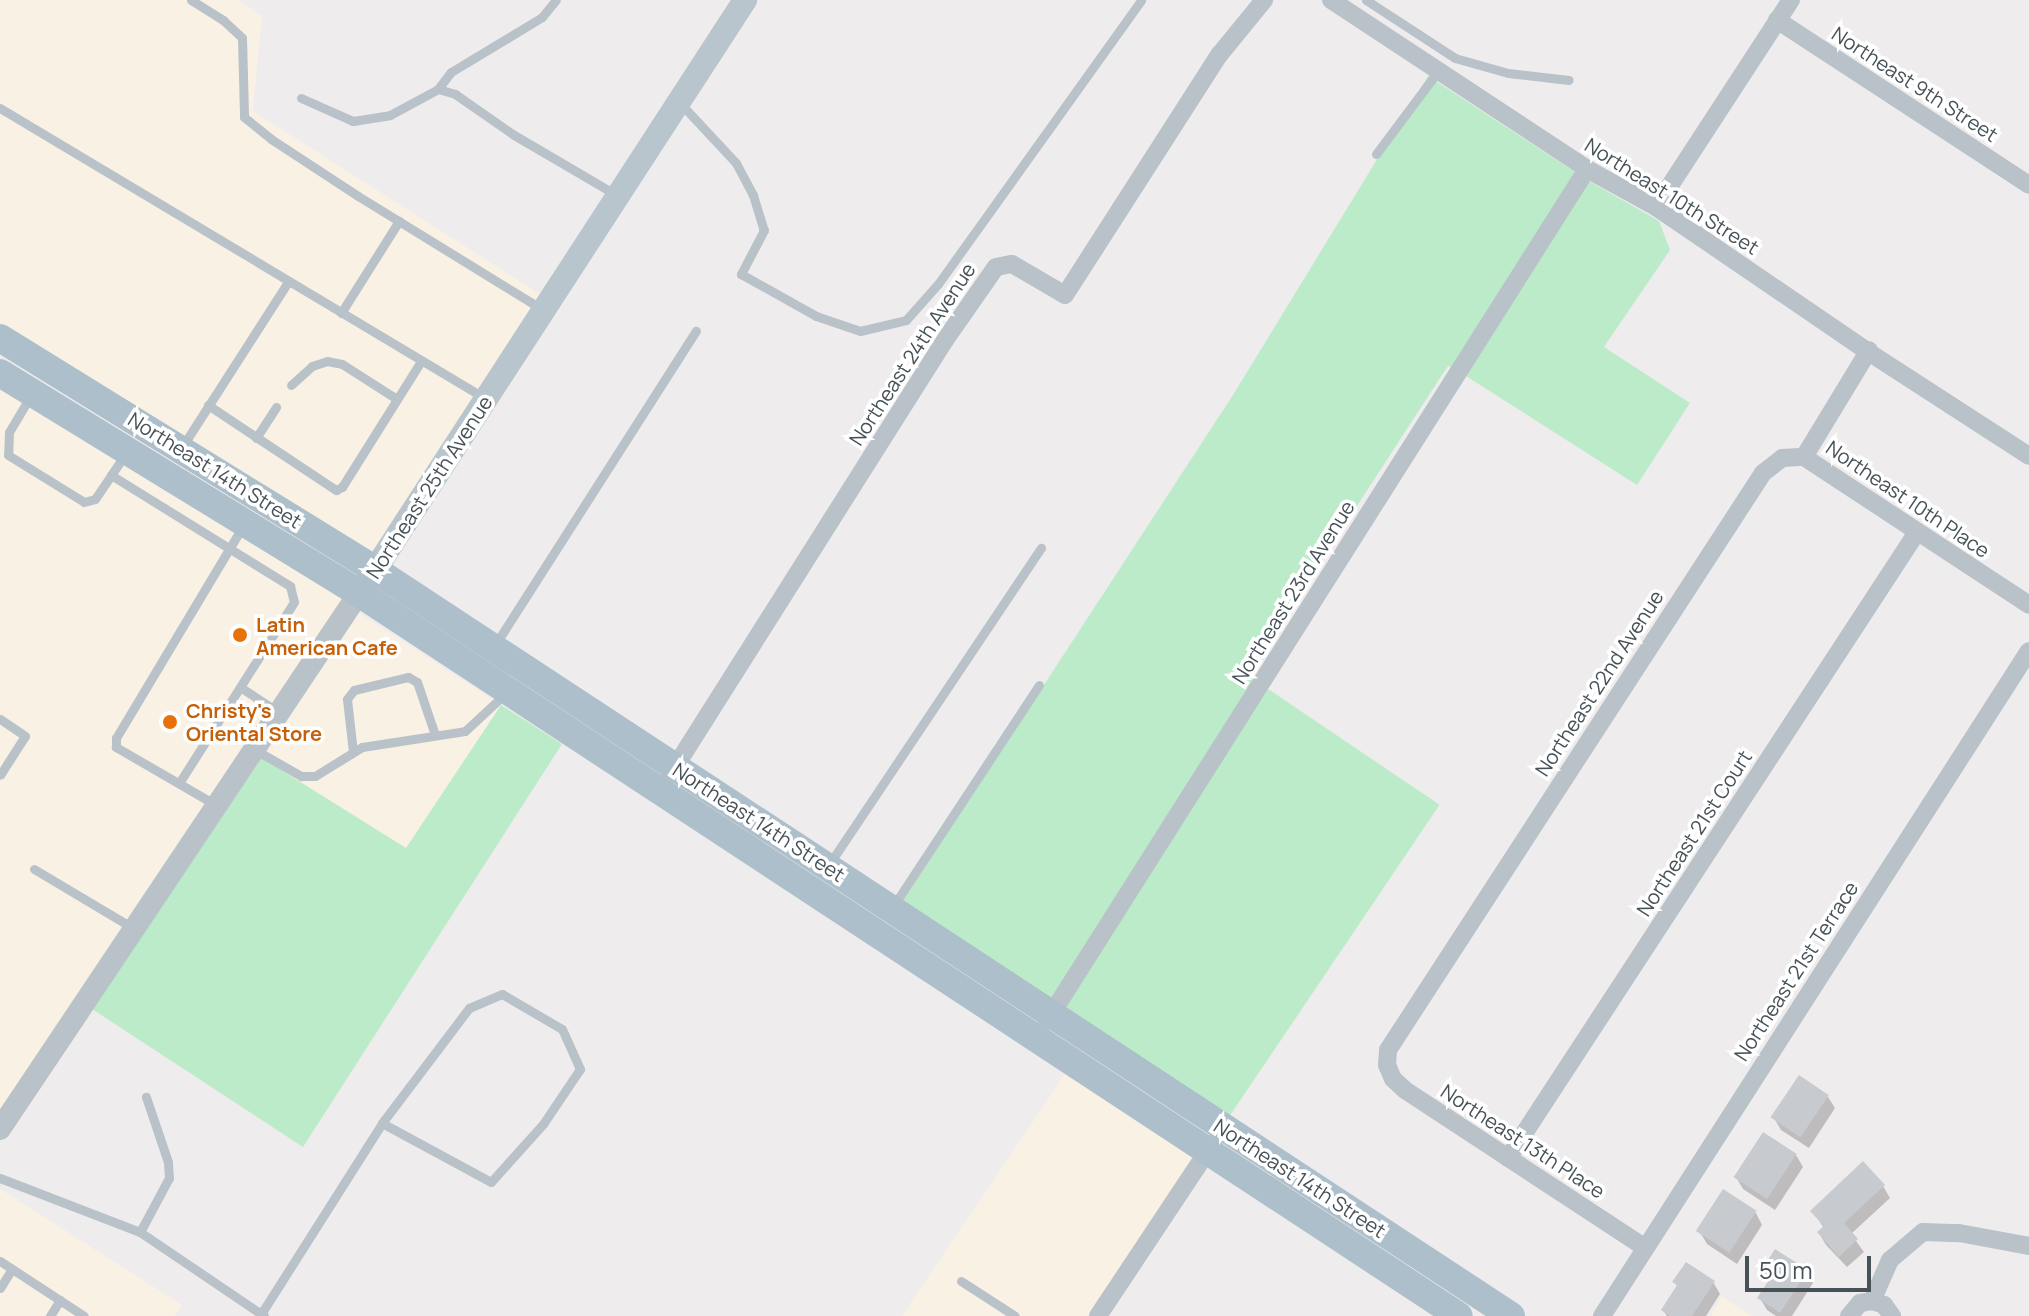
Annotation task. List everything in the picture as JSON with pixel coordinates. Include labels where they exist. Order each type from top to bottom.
[{"type":"main road","name":"Northeast 25th Avenue","points":[[367,582],[745,0]]},
{"type":"main road","name":"Northeast 14th Street","points":[[3,348],[181,449],[367,582],[485,660],[675,767],[1511,1316]]},
{"type":"main road","name":"Northeast 14th Street","points":[[0,373],[195,492],[237,535],[367,582]]},
{"type":"main road","name":"Northeast 14th Street","points":[[485,660],[508,692],[1459,1316]]},
{"type":"street","name":"Northeast 24th Avenue","points":[[660,792],[945,340],[996,267],[1012,264],[1065,295],[1220,54],[1264,0]]},
{"type":"street","name":"Northeast 10th Street","points":[[1331,0],[1587,169],[1656,207],[2029,456]]},
{"type":"street","points":[[1656,207],[1791,0]]},
{"type":"street","name":"Northeast 9th Street","points":[[1777,20],[2029,185]]},
{"type":"street","name":"Northeast 23rd Avenue","points":[[1036,1039],[1587,169]]},
{"type":"street","points":[[1804,457],[1869,350]]},
{"type":"street","name":"Northeast 10th Place","points":[[1804,457],[2029,605]]},
{"type":"street","name":"Northeast 22nd Avenue","points":[[1387,1065],[1394,1037],[1763,473],[1782,458],[1804,457]]},
{"type":"street","name":"Northeast 21st Court","points":[[1508,1158],[1917,532]]},
{"type":"street","name":"Northeast 25th Avenue","points":[[0,1129],[257,751],[367,582]]},
{"type":"street","name":"Northeast 21st Terrace","points":[[1602,1316],[2029,651]]},
{"type":"street","name":"Northeast 13th Place","points":[[1387,1065],[1393,1079],[1405,1090],[1644,1247]]},
{"type":"street","points":[[1098,1316],[1224,1128]]},
{"type":"street","points":[[1872,1301],[1890,1260],[1923,1232],[1959,1233],[2029,1246]]},
{"type":"street","points":[[1849,1316],[1860,1303],[1872,1301],[1884,1305],[1892,1316]]},
{"type":"lane","points":[[191,0],[223,20],[242,38],[244,117],[271,139],[544,310]]},
{"type":"lane","points":[[301,98],[353,121],[390,115],[438,89],[451,72],[542,17],[556,0]]},
{"type":"lane","points":[[679,102],[736,163],[753,195],[764,230],[741,274],[816,316],[860,331],[906,320],[938,284],[1141,0]]},
{"type":"lane","points":[[1366,0],[1455,58],[1508,73],[1569,80]]},
{"type":"lane","points":[[1376,154],[1438,71]]},
{"type":"lane","points":[[438,89],[455,94],[514,135],[618,196]]},
{"type":"lane","points":[[0,108],[486,399]]},
{"type":"lane","points":[[341,313],[399,221]]},
{"type":"lane","points":[[181,449],[288,282]]},
{"type":"lane","points":[[485,660],[696,331]]},
{"type":"lane","points":[[291,385],[312,366],[327,361],[342,364],[397,399]]},
{"type":"lane","points":[[208,405],[336,490],[421,361]]},
{"type":"lane","points":[[32,393],[9,432],[8,455],[84,502],[95,499],[127,451]]},
{"type":"lane","points":[[256,438],[276,407]]},
{"type":"lane","points":[[111,475],[181,517],[237,535],[290,586],[294,602],[179,783]]},
{"type":"lane","points":[[181,517],[195,492]]},
{"type":"lane","points":[[219,807],[116,747],[116,738],[237,535]]},
{"type":"lane","points":[[811,892],[1041,548]]},
{"type":"lane","points":[[353,752],[347,699],[354,690],[408,677],[417,682],[435,735]]},
{"type":"lane","points":[[875,934],[1039,685]]},
{"type":"lane","points":[[240,687],[281,714]]},
{"type":"lane","points":[[257,751],[301,776],[315,776],[362,747],[465,731],[508,692]]},
{"type":"lane","points":[[0,719],[25,736],[0,775]]},
{"type":"lane","points":[[34,869],[136,929]]},
{"type":"lane","points":[[0,1178],[140,1232],[262,1315],[382,1123],[469,1008],[502,994],[562,1029],[580,1069],[543,1124],[491,1182],[382,1123]]},
{"type":"lane","points":[[140,1232],[169,1178],[168,1162],[146,1097]]},
{"type":"lane","points":[[0,1261],[84,1316]]},
{"type":"lane","points":[[0,1288],[12,1269]]},
{"type":"lane","points":[[961,1281],[1015,1316]]},
{"type":"lane","points":[[50,1316],[60,1300]]},
{"type":"shaded area","points":[[0,0],[239,0],[262,16],[253,111],[543,296],[373,557],[0,327]]},
{"type":"shaded area","points":[[0,388],[347,597],[0,1117]]},
{"type":"shaded area","points":[[358,612],[501,705],[406,852],[263,759]]},
{"type":"shaded area","points":[[1067,1071],[1195,1155],[1088,1316],[902,1316]]},
{"type":"shaded area","points":[[0,1189],[182,1305],[175,1316],[0,1316]]},
{"type":"shaded area","points":[[1722,1296],[1727,1300],[1751,1316],[1711,1316]]},
{"type":"green space","points":[[1428,76],[1575,172],[1452,367],[1448,366],[1438,381],[1248,674],[1254,679],[1050,1002],[901,904],[1233,395]]},
{"type":"green space","points":[[1589,181],[1659,221],[1670,250],[1604,347],[1690,403],[1637,485],[1466,376]]},
{"type":"green space","points":[[1268,689],[1440,805],[1227,1121],[1055,1005]]},
{"type":"green space","points":[[501,705],[562,744],[303,1147],[92,1009],[262,758],[406,848]]},
{"type":"building","points":[[1799,1075],[1829,1095],[1800,1137],[1770,1117]]},
{"type":"building","points":[[1763,1132],[1797,1154],[1767,1199],[1734,1177]]},
{"type":"building","points":[[1863,1161],[1885,1185],[1844,1223],[1858,1239],[1839,1257],[1817,1232],[1824,1226],[1810,1211]]},
{"type":"building","points":[[1723,1189],[1757,1211],[1729,1253],[1696,1231]]},
{"type":"building","points":[[1775,1249],[1808,1270],[1780,1313],[1757,1298],[1771,1277],[1761,1271]]},
{"type":"building","points":[[1686,1262],[1715,1281],[1692,1316],[1670,1316],[1661,1310],[1677,1285],[1672,1282]]},
{"type":"place","name":"Latin American Cafe","points":[[240,635]]},
{"type":"place","name":"Christy's Oriental Store","points":[[170,722]]}]
